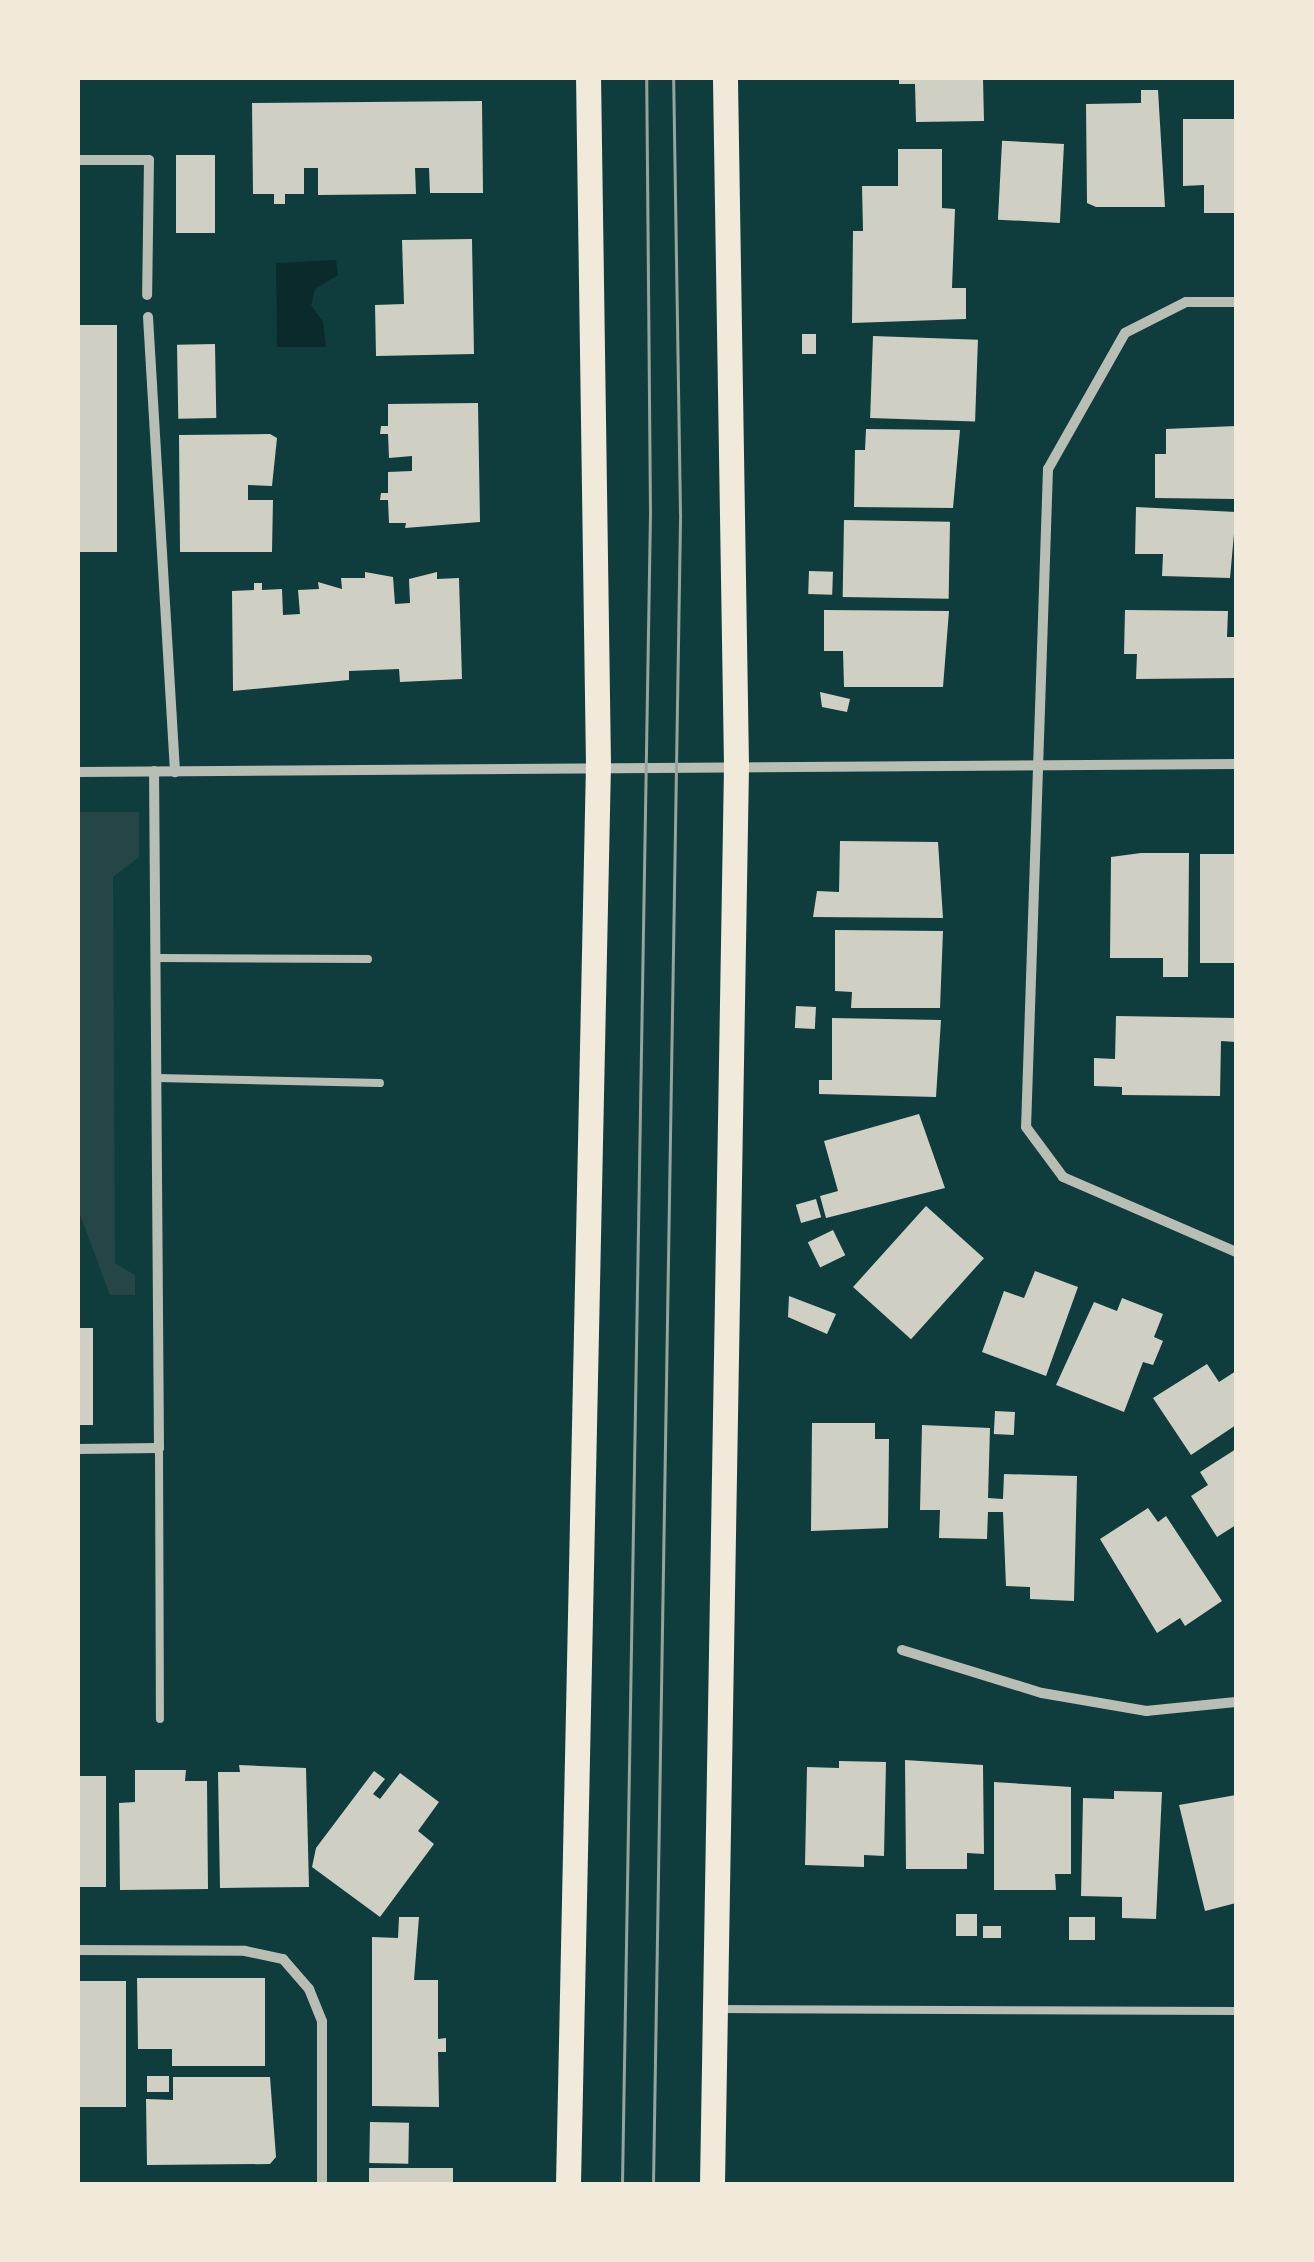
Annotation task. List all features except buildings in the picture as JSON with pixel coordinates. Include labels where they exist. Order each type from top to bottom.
[{"type":"main road","points":[[568,2184],[598,765],[588,78]]},
{"type":"main road","points":[[712,2184],[736,764],[726,78]]},
{"type":"street","points":[[78,160],[149,160],[147,295]]},
{"type":"street","points":[[1236,302],[1186,302],[1125,333],[1048,468],[1034,767],[1026,1127],[1063,1177],[1236,1252]]},
{"type":"street","points":[[148,317],[175,772]]},
{"type":"street","points":[[78,772],[736,764],[1236,764]]},
{"type":"street","points":[[78,1449],[160,1448],[154,771]]},
{"type":"street","points":[[902,1650],[1042,1693],[1146,1710],[1236,1702]]},
{"type":"street","points":[[78,1950],[245,1951],[284,1959],[310,1990],[322,2022],[322,2184]]},
{"type":"lane","points":[[157,958],[368,959]]},
{"type":"lane","points":[[158,1078],[380,1082]]},
{"type":"lane","points":[[160,1448],[160,1719]]},
{"type":"lane","points":[[714,2009],[1236,2011]]},
{"type":"shaded area","points":[[336,260],[338,275],[315,289],[311,305],[323,322],[326,347],[277,347],[276,263]]},
{"type":"shaded area","points":[[78,812],[139,812],[139,857],[113,877],[115,1263],[135,1275],[135,1295],[110,1295],[78,1209]]},
{"type":"tram line","points":[[622,2184],[650,513],[646,78]]},
{"type":"tram line","points":[[653,2184],[680,514],[673,78]]}]
